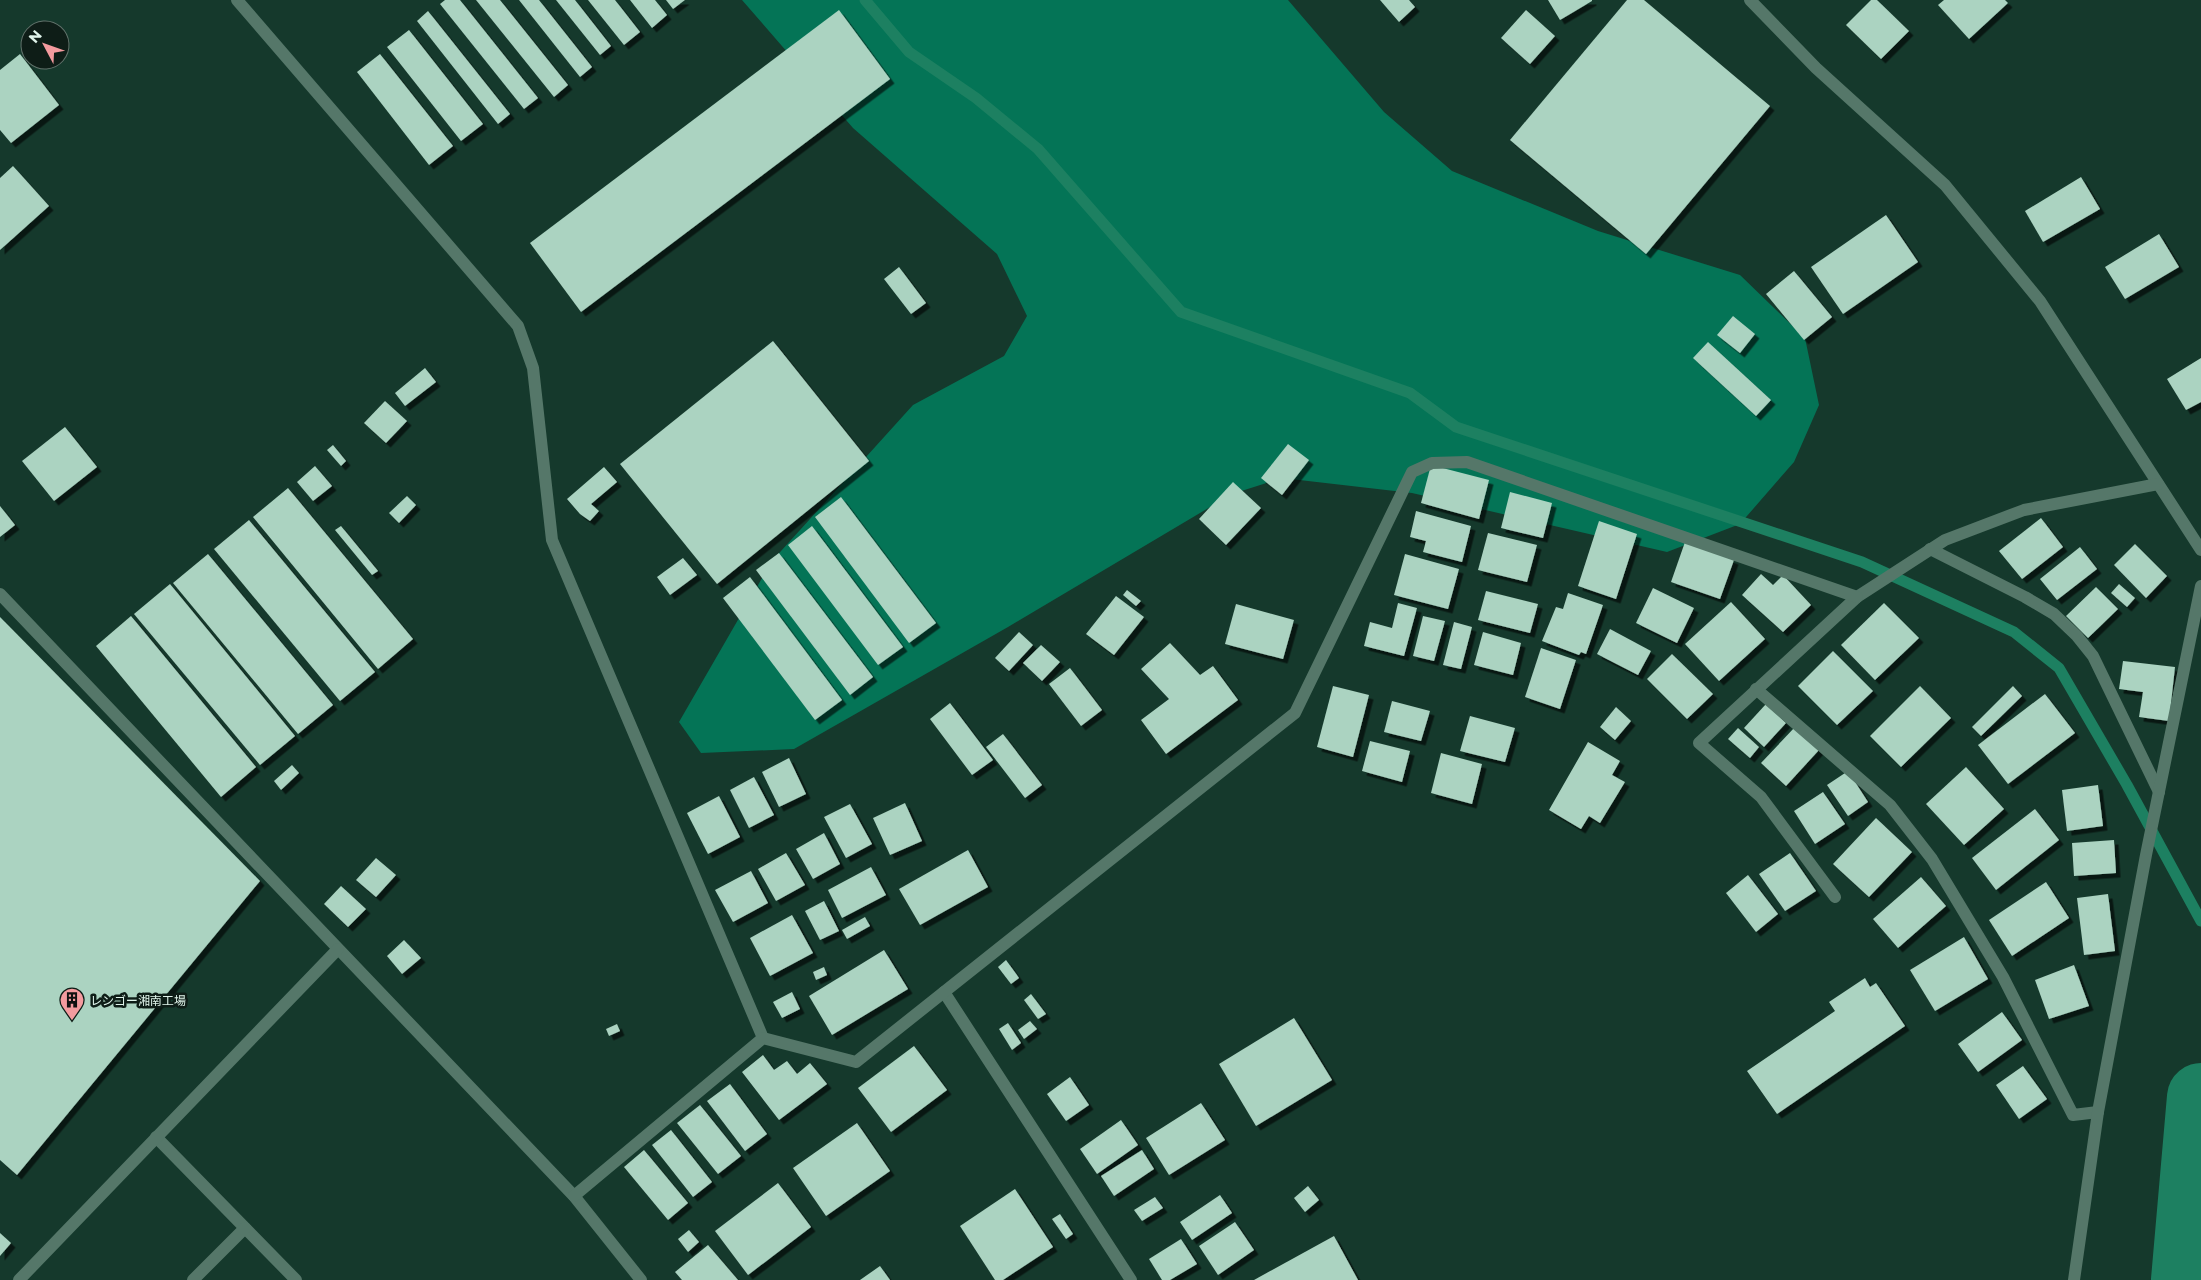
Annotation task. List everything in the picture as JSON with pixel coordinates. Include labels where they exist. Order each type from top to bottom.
[{"type":"street","points":[[237,0],[518,326],[533,368],[552,540],[763,1038]]},
{"type":"street","points":[[1750,0],[1816,68],[1945,185],[2040,301],[2201,550]]},
{"type":"street","points":[[763,1038],[856,1062],[1295,713],[1412,472],[1432,463],[1467,462],[1857,596]]},
{"type":"street","points":[[1835,897],[1761,797],[1699,742],[1857,596],[1945,540],[2024,510],[2158,484]]},
{"type":"street","points":[[1930,549],[2025,597],[2054,614],[2077,636],[2093,656],[2159,792]]},
{"type":"street","points":[[2074,1280],[2098,1112],[2159,792],[2201,586]]},
{"type":"street","points":[[0,594],[574,1196],[641,1280]]},
{"type":"street","points":[[1756,689],[1890,805],[1932,859],[2003,977],[2073,1115],[2098,1112]]},
{"type":"street","points":[[19,1280],[338,948]]},
{"type":"street","points":[[944,992],[1131,1280]]},
{"type":"street","points":[[574,1196],[763,1038]]},
{"type":"street","points":[[156,1137],[296,1280]]},
{"type":"street","points":[[193,1280],[245,1228]]},
{"type":"green space","points":[[742,0],[1288,0],[1384,112],[1452,171],[1598,231],[1740,275],[1805,338],[1819,405],[1794,462],[1740,524],[1667,552],[1412,493],[1282,478],[1232,494],[1008,627],[794,749],[701,753],[679,722],[772,561],[913,405],[1004,356],[1027,316],[997,254],[853,128]]},
{"type":"building","points":[[445,0],[460,0],[538,98],[524,109],[440,4]]},
{"type":"building","points":[[476,0],[500,0],[568,85],[554,97]]},
{"type":"building","points":[[519,0],[539,0],[592,67],[580,77]]},
{"type":"building","points":[[556,0],[575,0],[611,46],[600,55]]},
{"type":"building","points":[[588,0],[615,0],[640,32],[624,45]]},
{"type":"building","points":[[630,0],[655,0],[667,15],[652,28]]},
{"type":"building","points":[[666,0],[685,0],[673,9]]},
{"type":"building","points":[[1380,0],[1409,0],[1415,7],[1399,22]]},
{"type":"building","points":[[1548,0],[1592,0],[1592,1],[1560,20]]},
{"type":"building","points":[[1627,0],[1644,0],[1770,106],[1646,254],[1510,140]]},
{"type":"building","points":[[1871,0],[1877,0],[1909,31],[1881,59],[1846,25]]},
{"type":"building","points":[[1944,0],[2005,0],[2008,3],[1969,39],[1938,5]]},
{"type":"building","points":[[839,10],[890,79],[581,312],[530,243]]},
{"type":"building","points":[[1526,10],[1555,36],[1530,64],[1501,38]]},
{"type":"building","points":[[428,11],[510,114],[498,124],[417,21]]},
{"type":"building","points":[[409,30],[483,124],[461,141],[387,47]]},
{"type":"building","points":[[20,54],[20,70],[32,70],[59,105],[11,143],[0,130],[0,70]]},
{"type":"building","points":[[380,54],[453,146],[429,165],[357,72]]},
{"type":"building","points":[[13,166],[49,206],[0,250],[0,178]]},
{"type":"building","points":[[2081,177],[2100,209],[2043,242],[2025,211]]},
{"type":"building","points":[[1886,215],[1918,262],[1843,314],[1811,267]]},
{"type":"building","points":[[2159,234],[2179,267],[2125,299],[2105,267]]},
{"type":"building","points":[[899,267],[926,303],[911,314],[884,279]]},
{"type":"building","points":[[1794,271],[1832,317],[1804,340],[1766,294]]},
{"type":"building","points":[[1733,316],[1755,334],[1740,353],[1717,335]]},
{"type":"building","points":[[773,341],[869,461],[717,584],[620,464]]},
{"type":"building","points":[[1708,342],[1771,400],[1756,416],[1693,358]]},
{"type":"building","points":[[2201,358],[2201,402],[2186,410],[2167,379]]},
{"type":"building","points":[[425,368],[436,382],[405,406],[395,393]]},
{"type":"building","points":[[385,401],[407,421],[386,443],[364,423]]},
{"type":"building","points":[[65,427],[97,467],[54,501],[22,461]]},
{"type":"building","points":[[1288,444],[1309,460],[1282,495],[1261,478]]},
{"type":"building","points":[[333,445],[346,461],[341,466],[327,450]]},
{"type":"building","points":[[1431,465],[1489,480],[1479,519],[1421,503]]},
{"type":"building","points":[[315,466],[332,486],[313,501],[297,482]]},
{"type":"building","points":[[604,467],[617,482],[591,504],[599,511],[590,521],[580,514],[567,499]]},
{"type":"building","points":[[1233,482],[1261,508],[1226,545],[1199,519]]},
{"type":"building","points":[[288,488],[413,639],[378,669],[253,517]]},
{"type":"building","points":[[1510,492],[1552,503],[1543,538],[1501,528]]},
{"type":"building","points":[[407,496],[416,505],[399,523],[389,513]]},
{"type":"building","points":[[841,497],[936,623],[909,643],[815,517]]},
{"type":"building","points":[[0,506],[15,525],[0,537]]},
{"type":"building","points":[[1416,511],[1471,526],[1462,562],[1423,552],[1426,541],[1410,537]]},
{"type":"building","points":[[2041,518],[2063,547],[2022,579],[1999,551]]},
{"type":"building","points":[[249,520],[375,672],[340,701],[214,549]]},
{"type":"building","points":[[1599,521],[1637,534],[1616,599],[1578,586]]},
{"type":"building","points":[[341,526],[378,571],[372,575],[335,530]]},
{"type":"building","points":[[812,526],[903,647],[878,665],[788,545]]},
{"type":"building","points":[[1488,533],[1537,545],[1527,582],[1478,570]]},
{"type":"building","points":[[1685,542],[1734,560],[1720,599],[1671,582]]},
{"type":"building","points":[[2135,544],[2167,576],[2146,598],[2114,565]]},
{"type":"building","points":[[2080,547],[2097,569],[2057,600],[2040,579]]},
{"type":"building","points":[[779,553],[873,677],[850,695],[756,570]]},
{"type":"building","points":[[208,554],[333,705],[298,734],[173,583]]},
{"type":"building","points":[[1405,554],[1459,569],[1448,609],[1394,595]]},
{"type":"building","points":[[683,558],[697,575],[670,595],[657,577]]},
{"type":"building","points":[[1761,574],[1773,585],[1783,575],[1811,605],[1783,632],[1742,595]]},
{"type":"building","points":[[750,577],[842,700],[815,720],[723,598]]},
{"type":"building","points":[[170,584],[295,736],[260,765],[134,614]]},
{"type":"building","points":[[2119,584],[2135,598],[2127,607],[2111,593]]},
{"type":"building","points":[[2096,587],[2118,609],[2088,638],[2066,616]]},
{"type":"building","points":[[1653,588],[1694,608],[1677,643],[1636,623]]},
{"type":"building","points":[[1127,590],[1141,601],[1136,606],[1123,595]]},
{"type":"building","points":[[1486,591],[1538,604],[1530,633],[1478,620]]},
{"type":"building","points":[[1568,593],[1603,605],[1586,654],[1581,652],[1579,655],[1542,641],[1556,607],[1563,609]]},
{"type":"building","points":[[1116,596],[1144,617],[1114,655],[1086,634]]},
{"type":"building","points":[[1731,602],[1765,639],[1719,681],[1685,644]]},
{"type":"building","points":[[1398,603],[1417,608],[1404,656],[1364,646],[1370,622],[1392,628]]},
{"type":"building","points":[[1884,603],[1919,638],[1875,680],[1841,645]]},
{"type":"building","points":[[1236,604],[1294,620],[1283,659],[1225,644]]},
{"type":"building","points":[[131,616],[256,767],[221,797],[96,646]]},
{"type":"building","points":[[1423,616],[1445,621],[1434,661],[1413,656]]},
{"type":"building","name":"レンゴー湘南工場","points":[[0,617],[260,881],[17,1175],[0,1160]]},
{"type":"building","points":[[1454,622],[1472,627],[1461,669],[1443,665]]},
{"type":"building","points":[[1610,629],[1651,651],[1638,675],[1597,654]]},
{"type":"building","points":[[1019,632],[1033,645],[1009,671],[995,658]]},
{"type":"building","points":[[1483,632],[1521,643],[1513,675],[1474,665]]},
{"type":"building","points":[[1170,643],[1200,675],[1213,666],[1238,700],[1166,754],[1141,720],[1169,699],[1141,669]]},
{"type":"building","points":[[1041,645],[1060,662],[1042,681],[1023,663]]},
{"type":"building","points":[[1541,648],[1576,660],[1560,709],[1525,697]]},
{"type":"building","points":[[1833,651],[1873,691],[1837,725],[1798,686]]},
{"type":"building","points":[[1672,654],[1713,694],[1687,719],[1647,679]]},
{"type":"building","points":[[2123,661],[2175,667],[2169,721],[2139,717],[2143,692],[2119,689]]},
{"type":"building","points":[[1070,668],[1102,710],[1081,726],[1049,684]]},
{"type":"building","points":[[1333,686],[1369,695],[1353,757],[1317,747]]},
{"type":"building","points":[[1920,686],[1951,718],[1901,767],[1870,736]]},
{"type":"building","points":[[2013,686],[2022,696],[1981,736],[1972,727]]},
{"type":"building","points":[[2045,694],[2075,733],[2008,784],[1978,745]]},
{"type":"building","points":[[1392,701],[1430,711],[1421,741],[1384,732]]},
{"type":"building","points":[[950,703],[993,760],[972,775],[930,719]]},
{"type":"building","points":[[1766,704],[1786,723],[1764,747],[1744,728]]},
{"type":"building","points":[[1616,707],[1631,721],[1615,740],[1600,727]]},
{"type":"building","points":[[1470,716],[1515,728],[1505,762],[1460,751]]},
{"type":"building","points":[[1795,727],[1819,750],[1786,786],[1761,763]]},
{"type":"building","points":[[1738,728],[1759,747],[1750,758],[1728,739]]},
{"type":"building","points":[[1003,734],[1042,785],[1025,798],[986,747]]},
{"type":"building","points":[[1370,741],[1410,751],[1402,782],[1362,771]]},
{"type":"building","points":[[1588,742],[1620,761],[1612,775],[1625,782],[1600,823],[1589,816],[1581,829],[1549,810]]},
{"type":"building","points":[[1441,753],[1482,764],[1472,804],[1431,793]]},
{"type":"building","points":[[789,758],[806,794],[779,807],[762,772]]},
{"type":"building","points":[[292,765],[299,773],[281,790],[274,781]]},
{"type":"building","points":[[1966,767],[2004,809],[1964,845],[1926,804]]},
{"type":"building","points":[[1848,771],[1868,802],[1848,816],[1827,785]]},
{"type":"building","points":[[754,777],[774,815],[749,828],[730,790]]},
{"type":"building","points":[[2098,785],[2103,826],[2067,831],[2062,790]]},
{"type":"building","points":[[1823,792],[1845,824],[1815,844],[1794,811]]},
{"type":"building","points":[[719,796],[740,837],[708,854],[687,813]]},
{"type":"building","points":[[905,803],[922,841],[890,855],[873,818]]},
{"type":"building","points":[[850,804],[872,844],[846,858],[824,817]]},
{"type":"building","points":[[2035,809],[2059,840],[1996,890],[1972,858]]},
{"type":"building","points":[[1876,818],[1912,852],[1869,897],[1833,864]]},
{"type":"building","points":[[824,833],[840,864],[813,879],[796,849]]},
{"type":"building","points":[[2114,840],[2116,873],[2074,876],[2072,843]]},
{"type":"building","points":[[968,850],[988,887],[920,925],[899,889]]},
{"type":"building","points":[[786,853],[805,885],[776,901],[758,869]]},
{"type":"building","points":[[1790,853],[1816,891],[1785,911],[1759,874]]},
{"type":"building","points":[[376,858],[396,875],[376,897],[356,880]]},
{"type":"building","points":[[871,867],[886,895],[842,918],[828,890]]},
{"type":"building","points":[[751,871],[768,903],[733,922],[715,890]]},
{"type":"building","points":[[1748,875],[1778,914],[1756,932],[1726,893]]},
{"type":"building","points":[[1921,877],[1946,906],[1898,948],[1873,919]]},
{"type":"building","points":[[2046,882],[2069,918],[2012,956],[1989,920]]},
{"type":"building","points":[[341,886],[366,909],[348,927],[324,904]]},
{"type":"building","points":[[2108,894],[2115,951],[2084,955],[2077,898]]},
{"type":"building","points":[[824,901],[839,931],[820,940],[805,911]]},
{"type":"building","points":[[792,915],[813,953],[770,976],[750,938]]},
{"type":"building","points":[[865,917],[870,926],[847,939],[842,930]]},
{"type":"building","points":[[1964,937],[1988,979],[1935,1011],[1910,970]]},
{"type":"building","points":[[404,940],[421,958],[402,974],[387,956]]},
{"type":"building","points":[[884,950],[908,989],[832,1035],[809,996]]},
{"type":"building","points":[[1006,960],[1019,978],[1011,984],[998,967]]},
{"type":"building","points":[[2074,965],[2089,1006],[2049,1019],[2035,980]]},
{"type":"building","points":[[824,967],[827,975],[816,980],[813,972]]},
{"type":"building","points":[[1865,978],[1870,987],[1876,983],[1905,1026],[1777,1114],[1747,1071],[1835,1011],[1829,1002]]},
{"type":"building","points":[[792,992],[800,1009],[782,1018],[773,1002]]},
{"type":"building","points":[[1031,994],[1046,1014],[1038,1019],[1024,1000]]},
{"type":"building","points":[[2002,1012],[2022,1040],[1978,1072],[1958,1044]]},
{"type":"building","points":[[1294,1018],[1332,1080],[1256,1126],[1219,1064]]},
{"type":"building","points":[[1030,1021],[1037,1029],[1024,1039],[1018,1030]]},
{"type":"building","points":[[1008,1023],[1021,1043],[1012,1050],[999,1029]]},
{"type":"building","points":[[617,1024],[620,1031],[609,1036],[606,1029]]},
{"type":"building","points":[[914,1046],[947,1090],[891,1132],[858,1088]]},
{"type":"building","points":[[763,1055],[774,1070],[787,1061],[797,1074],[810,1063],[827,1084],[779,1120],[742,1072]]},
{"type":"building","points":[[2023,1066],[2047,1099],[2019,1119],[1996,1085]]},
{"type":"building","points":[[1070,1077],[1089,1105],[1066,1121],[1047,1094]]},
{"type":"building","points":[[730,1084],[767,1134],[745,1151],[707,1101]]},
{"type":"building","points":[[1201,1103],[1225,1140],[1169,1175],[1146,1138]]},
{"type":"building","points":[[700,1105],[741,1156],[718,1174],[677,1123]]},
{"type":"building","points":[[1121,1120],[1138,1145],[1097,1174],[1080,1149]]},
{"type":"building","points":[[857,1123],[890,1171],[826,1216],[793,1168]]},
{"type":"building","points":[[671,1130],[712,1182],[693,1197],[652,1145]]},
{"type":"building","points":[[644,1150],[688,1203],[668,1220],[624,1167]]},
{"type":"building","points":[[1142,1150],[1154,1169],[1114,1196],[1101,1176]]},
{"type":"building","points":[[778,1183],[811,1227],[748,1275],[715,1231]]},
{"type":"building","points":[[1308,1186],[1319,1200],[1305,1212],[1294,1198]]},
{"type":"building","points":[[1015,1189],[1053,1247],[1003,1280],[995,1280],[960,1226]]},
{"type":"building","points":[[1220,1195],[1232,1213],[1192,1240],[1180,1222]]},
{"type":"building","points":[[1155,1197],[1163,1208],[1142,1221],[1134,1210]]},
{"type":"building","points":[[1060,1214],[1073,1234],[1066,1239],[1052,1219]]},
{"type":"building","points":[[1235,1222],[1254,1250],[1218,1275],[1199,1246]]},
{"type":"building","points":[[689,1230],[699,1242],[688,1252],[678,1239]]},
{"type":"building","points":[[0,1233],[11,1243],[0,1256]]},
{"type":"building","points":[[1334,1236],[1358,1280],[1254,1280]]},
{"type":"building","points":[[1181,1239],[1197,1264],[1170,1280],[1162,1280],[1149,1259]]},
{"type":"building","points":[[708,1245],[738,1280],[682,1280],[675,1272]]},
{"type":"building","points":[[880,1266],[890,1280],[860,1280]]},
{"type":"waterway","points":[[865,0],[909,52],[976,98],[1038,149],[1181,312],[1410,393],[1456,427],[1862,562],[2014,632],[2059,668],[2127,785],[2201,921]]},
{"type":"waterway","points":[[2185,1280],[2201,1097]]},
{"type":"place","name":"レンゴー湘南工場","points":[[72,1021]]}]
